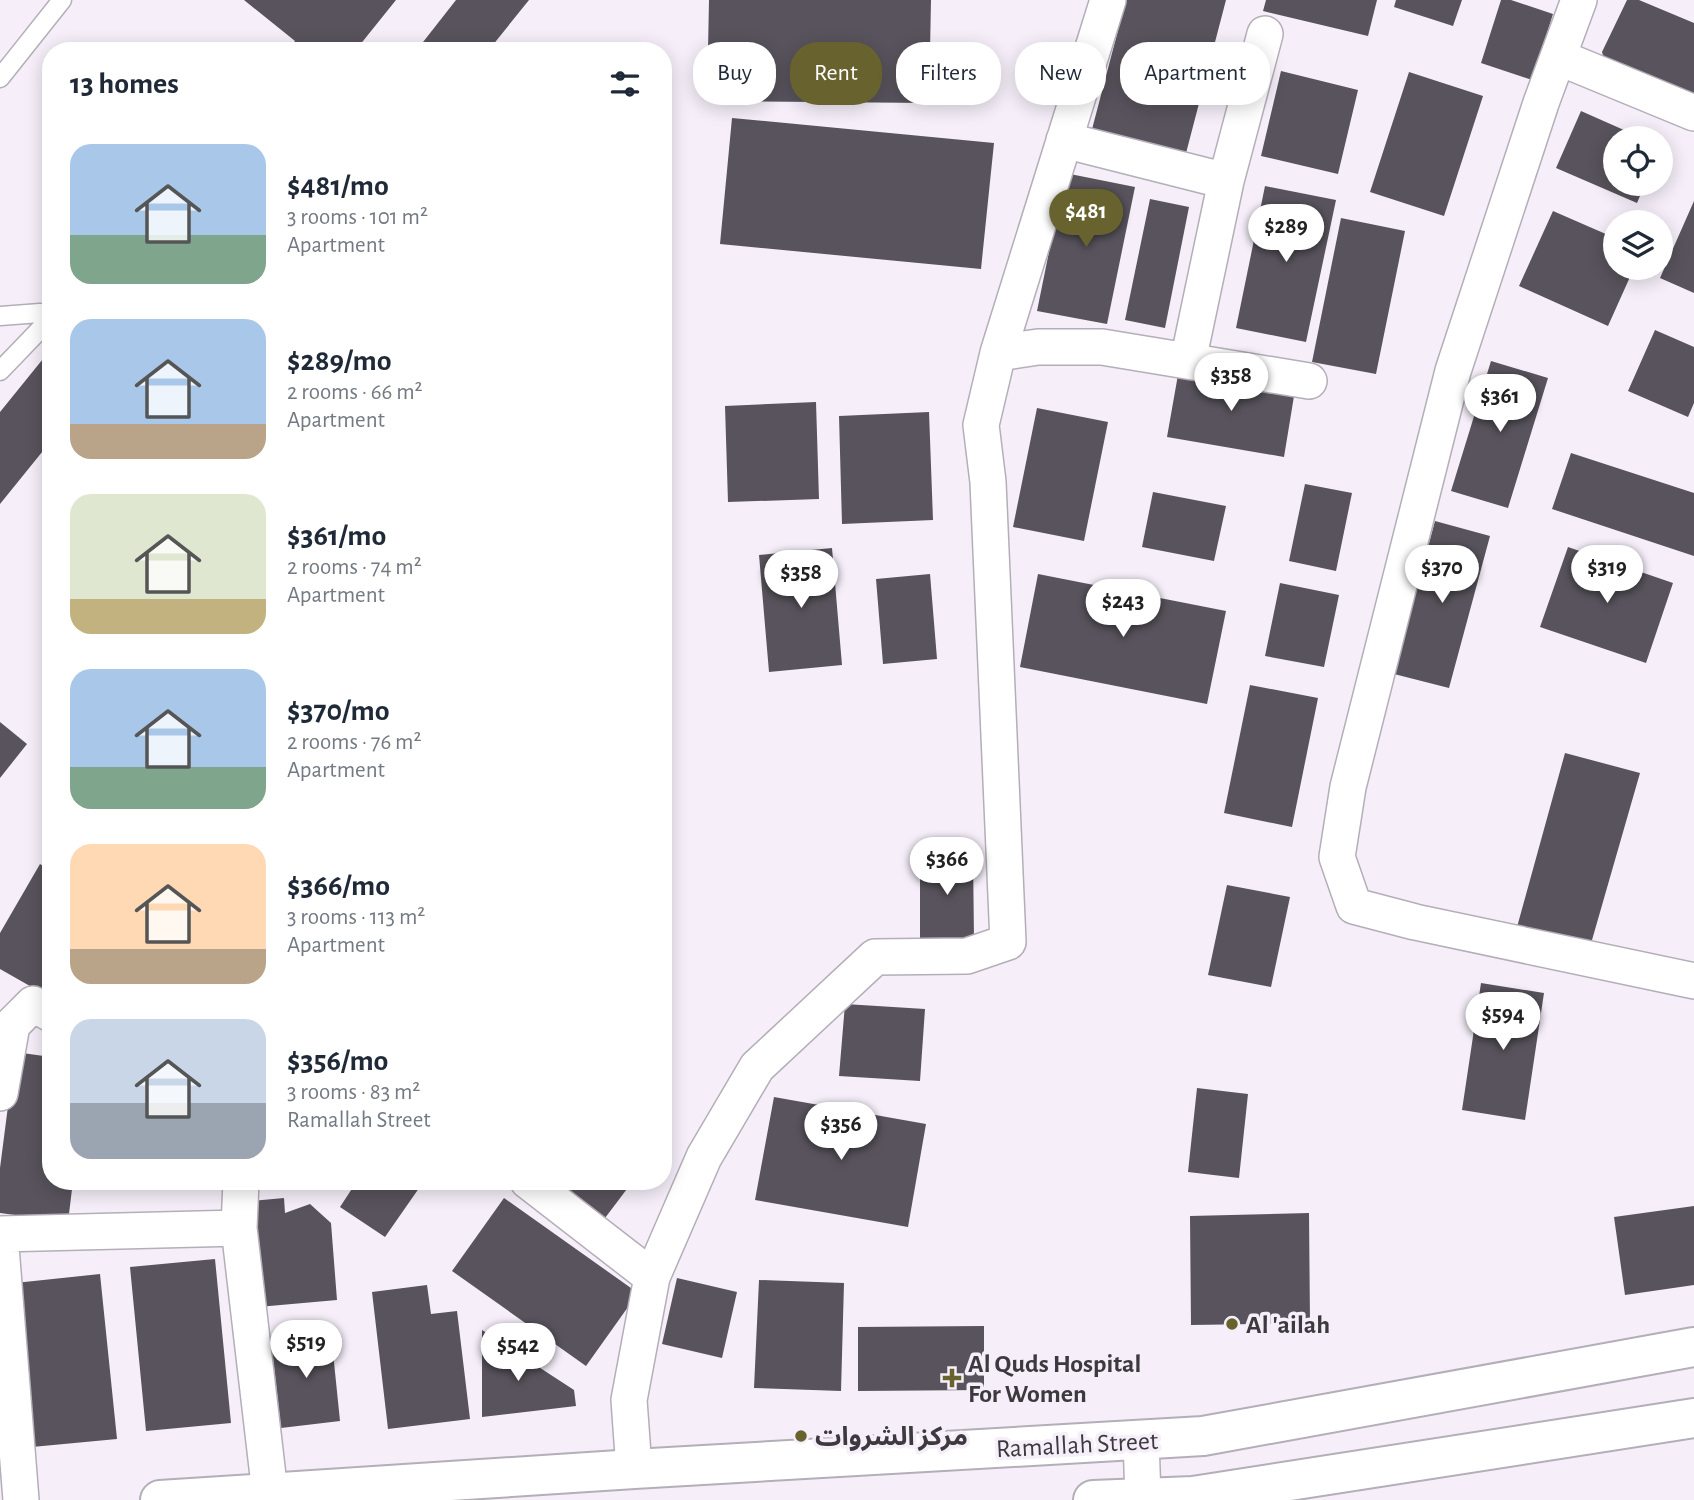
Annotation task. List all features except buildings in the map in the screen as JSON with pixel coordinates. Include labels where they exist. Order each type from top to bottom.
[{"type":"main road","name":"Ramallah Street","points":[[160,1500],[1203,1436],[1694,1347]]},
{"type":"main road","points":[[1093,1500],[1191,1498],[1694,1418]]},
{"type":"street","points":[[634,1469],[629,1400],[652,1277],[704,1157],[757,1067],[875,957],[967,956],[1008,942],[988,482],[981,425],[998,353],[1108,0]]},
{"type":"street","points":[[1579,0],[1453,371],[1348,788],[1337,857],[1354,906],[1415,922],[1694,981]]},
{"type":"street","points":[[1188,361],[1226,181],[1265,34]]},
{"type":"street","points":[[1558,57],[1694,113]]},
{"type":"street","points":[[1065,140],[1226,181]]},
{"type":"street","points":[[998,353],[1038,347],[1102,347],[1309,381]]},
{"type":"street","points":[[0,1093],[12,1026],[33,1004],[42,1009]]},
{"type":"street","points":[[241,1190],[239,1228],[270,1493]]},
{"type":"street","points":[[540,1190],[652,1277]]},
{"type":"street","points":[[21,1500],[0,1234],[239,1228]]},
{"type":"street","points":[[1141,1440],[1143,1498]]},
{"type":"lane","points":[[0,78],[62,0]]},
{"type":"lane","points":[[0,316],[42,314]]},
{"type":"lane","points":[[1,367],[42,327]]},
{"type":"place","name":"Al 'ailah","points":[[1232,1324]]},
{"type":"place","name":"Al Quds Hospital For Women","points":[[952,1378]]},
{"type":"place","name":"مركز الشروات","points":[[801,1436]]}]
